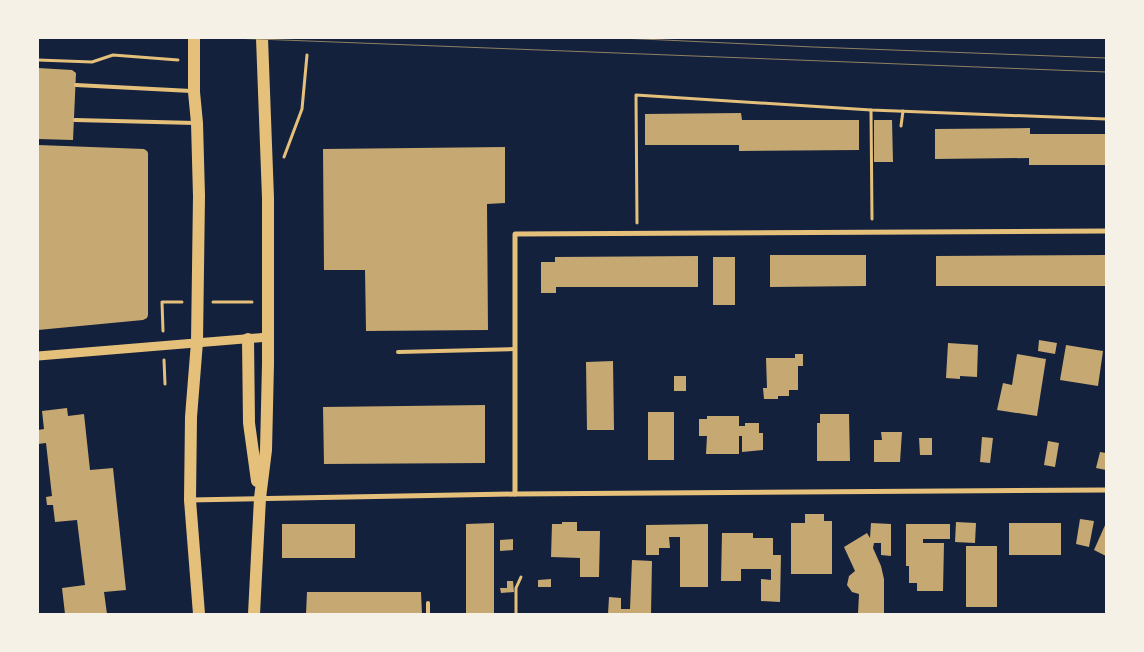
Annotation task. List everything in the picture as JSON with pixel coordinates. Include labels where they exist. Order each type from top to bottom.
[{"type":"main road","points":[[194,38],[194,92],[197,123],[199,196],[197,342],[191,417],[190,500],[199,614]]},
{"type":"main road","points":[[254,614],[260,498],[266,450],[268,338],[268,198],[262,38]]},
{"type":"main road","points":[[248,339],[249,423],[260,498]]},
{"type":"street","points":[[515,494],[515,234],[1106,231]]},
{"type":"street","points":[[38,356],[197,342],[268,338]]},
{"type":"street","points":[[190,500],[515,494],[1106,490]]},
{"type":"lane","points":[[76,85],[194,92]]},
{"type":"lane","points":[[75,120],[197,123]]},
{"type":"lane","points":[[398,352],[515,349]]},
{"type":"lane","points":[[428,603],[428,614]]},
{"type":"path","points":[[38,60],[92,62],[113,55],[194,61]]},
{"type":"path","points":[[281,164],[302,109],[306,55]]},
{"type":"path","points":[[637,233],[636,95],[872,110],[1106,119]]},
{"type":"path","points":[[872,110],[873,232]]},
{"type":"path","points":[[902,126],[903,111]]},
{"type":"path","points":[[516,614],[516,588],[521,577]]},
{"type":"building","points":[[38,68],[72,70],[76,73],[73,140],[38,139]]},
{"type":"building","points":[[741,113],[742,120],[859,120],[859,150],[739,151],[739,145],[645,145],[645,114]]},
{"type":"building","points":[[874,120],[892,120],[893,162],[874,162]]},
{"type":"building","points":[[1030,128],[1030,134],[1106,134],[1106,165],[1029,165],[1029,158],[935,159],[935,129]]},
{"type":"building","points":[[38,145],[144,149],[147,151],[147,318],[143,320],[38,330]]},
{"type":"building","points":[[505,147],[505,203],[487,204],[488,330],[366,331],[365,270],[324,270],[323,149]]},
{"type":"building","points":[[770,255],[866,255],[866,286],[770,287]]},
{"type":"building","points":[[1106,255],[1106,286],[936,286],[936,256]]},
{"type":"building","points":[[698,256],[698,287],[556,287],[556,293],[541,293],[541,262],[555,262],[555,257]]},
{"type":"building","points":[[713,257],[735,257],[735,305],[713,305]]},
{"type":"building","points":[[1039,340],[1057,343],[1055,354],[1038,351]]},
{"type":"building","points":[[948,343],[978,345],[977,377],[960,376],[960,379],[946,378]]},
{"type":"building","points":[[1066,345],[1103,351],[1098,386],[1060,380]]},
{"type":"building","points":[[795,354],[803,354],[803,366],[798,366],[798,390],[789,390],[789,396],[778,396],[778,399],[764,399],[763,388],[767,388],[766,358],[795,358]]},
{"type":"building","points":[[1017,354],[1046,359],[1037,416],[997,410],[1003,383],[1012,385]]},
{"type":"building","points":[[613,361],[614,430],[587,430],[586,362]]},
{"type":"building","points":[[674,376],[686,376],[686,391],[674,391]]},
{"type":"building","points":[[485,405],[485,463],[324,464],[323,407]]},
{"type":"building","points":[[67,408],[68,416],[84,414],[90,470],[113,468],[126,590],[104,592],[107,614],[65,614],[62,588],[85,585],[77,520],[55,522],[53,505],[47,505],[46,497],[52,496],[46,443],[38,444],[38,430],[44,429],[42,411]]},
{"type":"building","points":[[648,412],[674,412],[674,460],[648,460]]},
{"type":"building","points":[[820,414],[849,414],[850,461],[817,461],[817,423],[820,423]]},
{"type":"building","points":[[707,416],[739,416],[739,426],[745,426],[745,423],[759,423],[759,433],[763,433],[763,450],[742,452],[742,436],[739,436],[739,454],[706,454],[707,436],[699,436],[699,419],[707,419]]},
{"type":"building","points":[[881,432],[902,432],[900,462],[874,462],[874,440],[882,440]]},
{"type":"building","points":[[982,437],[993,438],[990,463],[980,462]]},
{"type":"building","points":[[919,438],[932,438],[932,455],[920,455]]},
{"type":"building","points":[[1048,441],[1059,443],[1055,467],[1044,465]]},
{"type":"building","points":[[1100,452],[1106,453],[1106,470],[1096,468]]},
{"type":"building","points":[[805,514],[824,514],[824,521],[832,521],[832,574],[791,574],[791,523],[805,523]]},
{"type":"building","points":[[1080,519],[1094,521],[1089,547],[1076,544]]},
{"type":"building","points":[[562,522],[577,522],[577,531],[600,531],[599,577],[580,577],[580,558],[551,557],[552,524],[562,524]]},
{"type":"building","points":[[956,522],[976,523],[975,543],[955,542]]},
{"type":"building","points":[[494,523],[494,614],[466,614],[466,524]]},
{"type":"building","points":[[871,523],[891,524],[891,556],[881,555],[881,543],[874,543],[873,548],[881,566],[884,579],[884,614],[858,614],[859,594],[852,592],[847,585],[849,576],[855,571],[844,547],[867,533],[870,538]]},
{"type":"building","points":[[1009,523],[1061,523],[1061,555],[1009,555]]},
{"type":"building","points":[[1106,523],[1106,556],[1094,550]]},
{"type":"building","points":[[282,524],[355,524],[355,558],[282,558]]},
{"type":"building","points":[[708,524],[708,587],[680,587],[680,537],[669,537],[670,548],[659,548],[659,555],[646,555],[646,525]]},
{"type":"building","points":[[906,524],[950,524],[950,539],[923,539],[923,543],[944,543],[943,591],[917,591],[917,583],[909,583],[909,566],[906,566]]},
{"type":"building","points":[[722,533],[753,533],[753,538],[773,538],[773,555],[781,555],[780,602],[761,601],[761,579],[771,580],[771,569],[741,569],[741,581],[721,581]]},
{"type":"building","points":[[513,539],[513,550],[500,551],[500,540]]},
{"type":"building","points":[[966,546],[997,546],[997,607],[966,607]]},
{"type":"building","points":[[632,560],[652,561],[651,614],[608,614],[609,597],[621,598],[621,609],[630,609]]},
{"type":"building","points":[[551,579],[551,587],[538,587],[538,580]]},
{"type":"building","points":[[507,581],[513,581],[514,592],[501,593],[500,588],[507,588]]},
{"type":"building","points":[[307,592],[421,592],[422,614],[306,614]]},
{"type":"tram line","points":[[231,38],[1106,72]]},
{"type":"tram line","points":[[621,38],[1106,58]]}]
